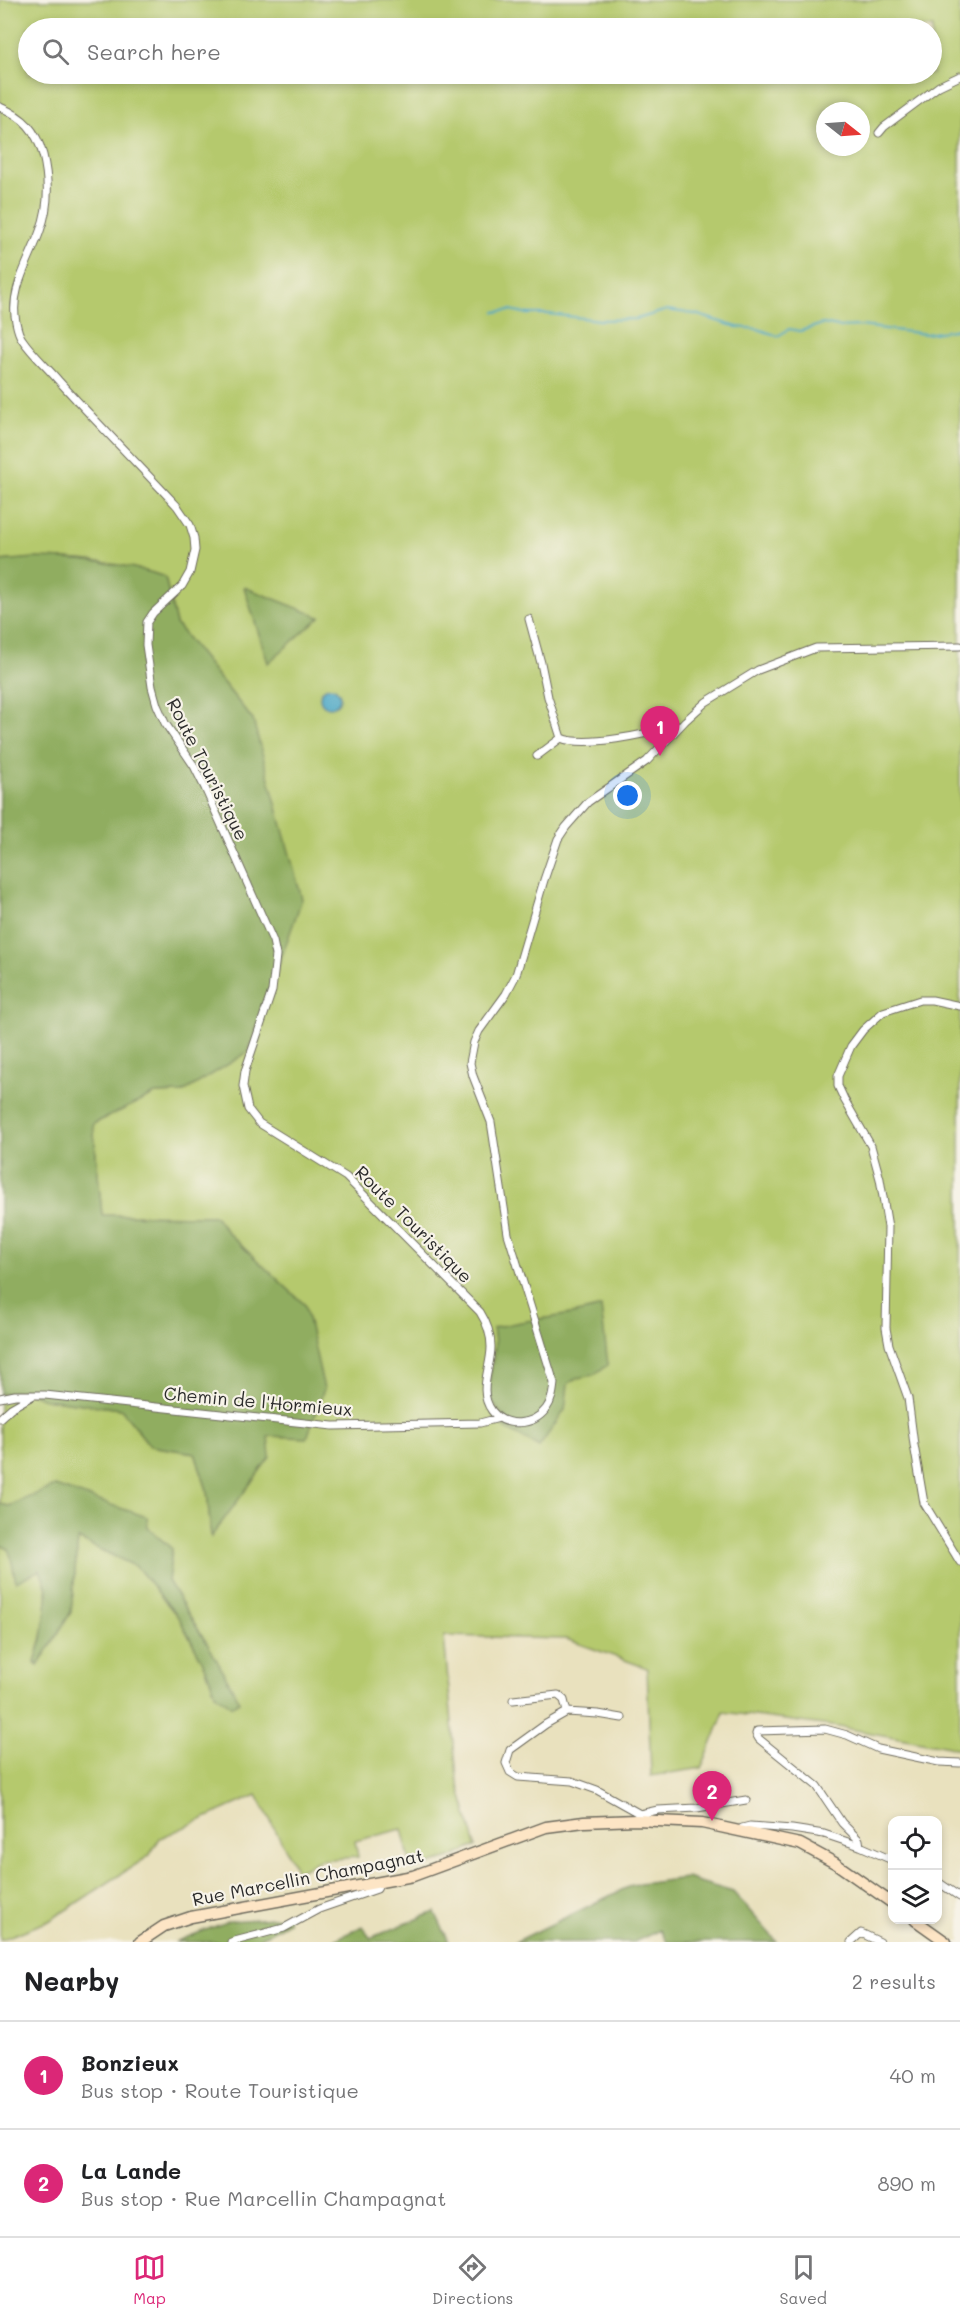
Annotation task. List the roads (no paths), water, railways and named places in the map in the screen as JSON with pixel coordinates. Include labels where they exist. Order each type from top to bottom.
[{"type":"main road","name":"Rue Marcellin Champagnat","points":[[140,1942],[164,1926],[191,1917],[380,1883],[423,1872],[546,1827],[572,1822],[640,1817],[702,1823],[808,1848],[835,1863],[888,1900]]},
{"type":"main road","points":[[921,1924],[946,1942]]},
{"type":"street","points":[[879,134],[884,127],[939,86],[960,76]]},
{"type":"street","name":"Route Touristique","points":[[0,107],[25,120],[32,128],[38,139],[47,184],[48,198],[41,230],[17,288],[14,307],[21,338],[177,506],[190,525],[194,538],[195,550],[190,572],[182,586],[153,613],[147,622],[146,645],[157,705],[198,774],[273,941],[276,955],[272,991],[245,1071],[243,1086],[248,1109],[260,1123],[346,1177],[480,1312],[487,1323],[491,1348],[484,1389],[485,1398],[491,1410],[499,1418]]},
{"type":"street","points":[[529,619],[548,697],[561,738]]},
{"type":"street","points":[[499,1418],[512,1423],[527,1422],[538,1417],[547,1408],[553,1396],[554,1383],[508,1234],[490,1122],[470,1063],[474,1042],[516,975],[558,839],[588,802],[653,756],[706,702],[758,670],[810,649],[960,646]]},
{"type":"street","points":[[561,738],[575,742],[679,727]]},
{"type":"street","points":[[537,756],[561,738]]},
{"type":"street","points":[[960,1006],[920,1000],[883,1012],[863,1030],[851,1046],[838,1076],[838,1086],[844,1099],[871,1146],[880,1179],[888,1227],[886,1328],[889,1345],[908,1398],[924,1503],[960,1562]]},
{"type":"street","points":[[0,1418],[11,1408],[34,1395]]},
{"type":"street","name":"Chemin de l'Hormieux","points":[[0,1398],[34,1395],[124,1402],[163,1409],[333,1426],[480,1423],[499,1418]]},
{"type":"street","points":[[513,1700],[558,1695],[564,1700],[567,1712]]},
{"type":"street","points":[[622,1718],[567,1712],[510,1750],[506,1763],[510,1772],[518,1777],[565,1780],[583,1785],[640,1817],[658,1810],[697,1808],[746,1800]]},
{"type":"street","points":[[860,1846],[859,1840],[842,1822],[817,1786],[759,1739],[757,1731],[825,1729],[847,1735],[878,1749],[939,1762],[960,1763]]},
{"type":"street","points":[[741,1832],[742,1828],[747,1827],[792,1829],[824,1834],[888,1858]]},
{"type":"street","points":[[231,1942],[291,1925],[319,1909],[377,1889],[380,1883]]},
{"type":"street","points":[[942,1885],[960,1897]]},
{"type":"street","points":[[851,1942],[861,1933],[880,1942]]},
{"type":"water","points":[[330,687],[337,690],[340,697],[337,704],[330,707],[323,704],[320,697],[323,690]]},
{"type":"waterway","points":[[495,312],[511,310],[528,314],[600,320],[637,319],[667,310],[695,314],[737,327],[758,329],[778,336],[789,329],[800,331],[823,324],[926,334],[960,329]]},
{"type":"place","name":"Bonzieux","points":[[660,756]]},
{"type":"place","name":"La Lande","points":[[712,1821]]}]
